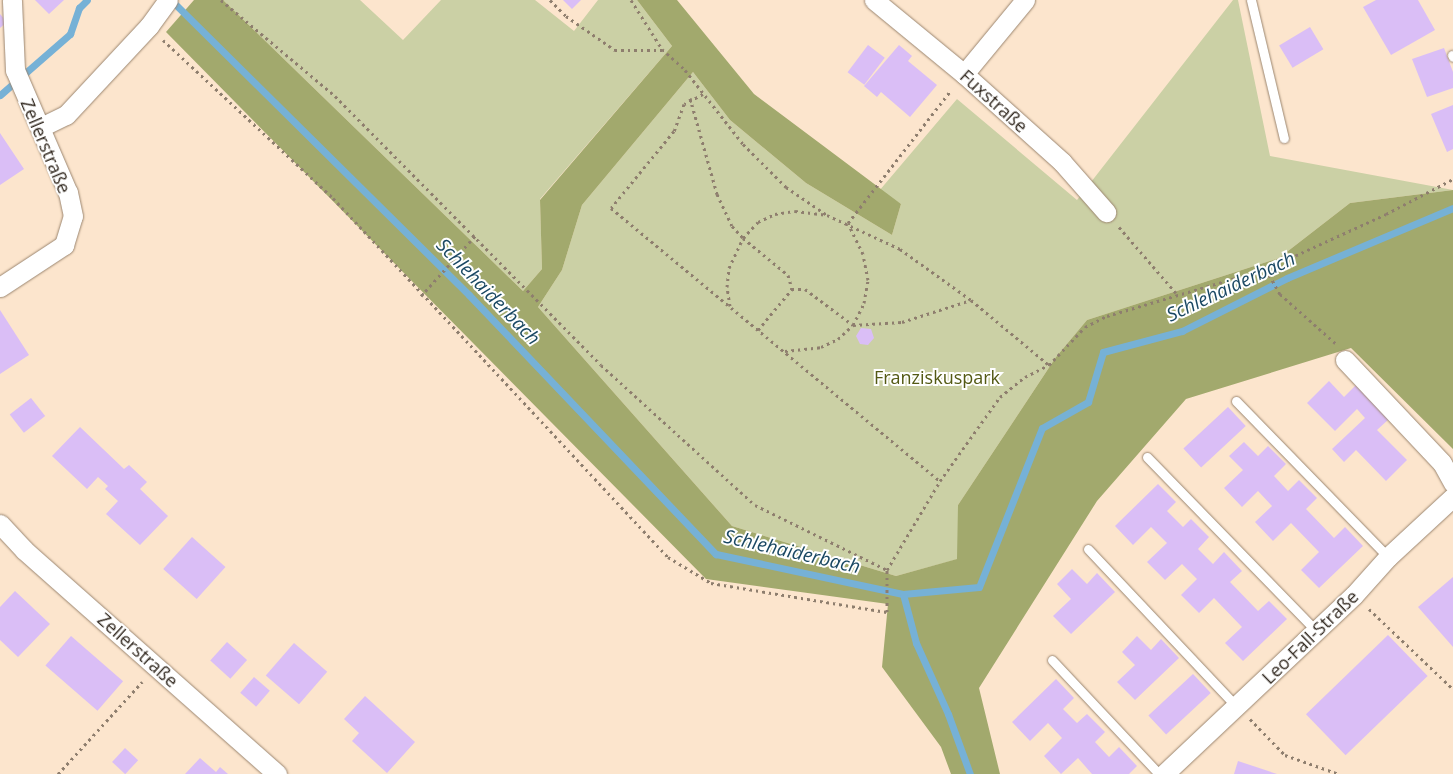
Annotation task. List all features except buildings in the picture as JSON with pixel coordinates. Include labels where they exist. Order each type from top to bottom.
[{"type":"street","name":"Zellerstraße","points":[[0,287],[64,245],[73,216],[68,193],[41,127],[23,93],[15,70],[12,0]]},
{"type":"street","points":[[41,127],[66,115],[151,22],[168,0]]},
{"type":"street","name":"Fuxstraße","points":[[874,0],[964,74],[1062,162],[1106,212]]},
{"type":"street","points":[[964,74],[1024,0]]},
{"type":"street","points":[[1346,360],[1442,463],[1453,483]]},
{"type":"street","name":"Leo-Fall-Straße","points":[[1164,774],[1354,595],[1388,557],[1453,497]]},
{"type":"street","name":"Zellerstraße","points":[[0,524],[24,550],[278,774]]},
{"type":"lane","points":[[1251,0],[1284,138]]},
{"type":"lane","points":[[1236,401],[1388,557]]},
{"type":"lane","points":[[1147,457],[1316,630]]},
{"type":"lane","points":[[1088,549],[1237,707]]},
{"type":"lane","points":[[1052,660],[1159,774]]},
{"type":"path","points":[[221,0],[335,96],[476,235],[601,365],[755,505],[887,570]]},
{"type":"path","points":[[550,0],[566,16],[615,50],[662,50]]},
{"type":"path","points":[[630,0],[662,50],[703,94],[742,144],[786,187],[827,215],[848,223],[900,249],[971,300],[1048,366]]},
{"type":"path","points":[[151,22],[332,198],[421,296],[668,558],[711,583],[887,612],[887,570],[940,480],[1000,396],[1025,377],[1048,366],[1086,327],[1106,316],[1176,293],[1266,269],[1386,214],[1453,179]]},
{"type":"path","points":[[848,223],[964,74]]},
{"type":"path","points":[[703,94],[690,98],[684,104],[674,131],[611,208],[940,480]]},
{"type":"path","points":[[690,98],[717,194],[742,238],[788,275],[788,282],[792,289]]},
{"type":"path","points":[[731,307],[727,287],[728,268],[742,238],[758,222],[775,214],[794,211],[827,215]]},
{"type":"path","points":[[1106,212],[1176,293]]},
{"type":"path","points":[[784,352],[820,347],[838,339],[852,325],[864,303],[868,280],[863,254],[848,223]]},
{"type":"path","points":[[421,296],[476,235]]},
{"type":"path","points":[[1266,269],[1280,294],[1334,342],[1346,360]]},
{"type":"path","points":[[792,289],[805,289],[852,325],[902,322],[971,300]]},
{"type":"path","points":[[758,330],[792,289]]},
{"type":"path","points":[[1354,595],[1453,689]]},
{"type":"path","points":[[58,774],[156,666]]},
{"type":"path","points":[[1237,707],[1285,754],[1339,774]]},
{"type":"green space","points":[[194,0],[223,0],[523,291],[542,269],[540,200],[672,46],[637,0],[677,0],[754,94],[901,204],[892,235],[806,183],[730,120],[693,72],[582,205],[562,270],[538,307],[732,526],[896,576],[957,559],[958,505],[1056,357],[1087,320],[1279,258],[1350,203],[1453,190],[1453,449],[1351,348],[1186,399],[1097,501],[979,688],[1000,774],[951,774],[941,747],[882,667],[888,604],[706,579],[166,32]]},
{"type":"green space","points":[[223,0],[360,0],[403,40],[441,0],[535,0],[574,31],[598,0],[637,0],[672,46],[540,199],[542,269],[523,291]]},
{"type":"green space","name":"Franziskuspark","points":[[1233,0],[1238,0],[1270,156],[1453,190],[1350,203],[1279,258],[1087,320],[1056,357],[958,505],[958,559],[896,576],[732,526],[538,307],[562,270],[582,205],[693,72],[730,120],[806,183],[892,235],[901,204],[879,191],[957,99],[1077,200]]},
{"type":"waterway","points":[[0,95],[70,34],[79,8],[87,0]]},
{"type":"waterway","name":"Schlehaiderbach","points":[[171,0],[469,295],[716,554],[903,594],[979,587],[1042,428],[1088,402],[1103,352],[1182,331],[1287,278],[1453,208]]},
{"type":"waterway","points":[[903,594],[916,643],[948,714],[970,774]]}]
